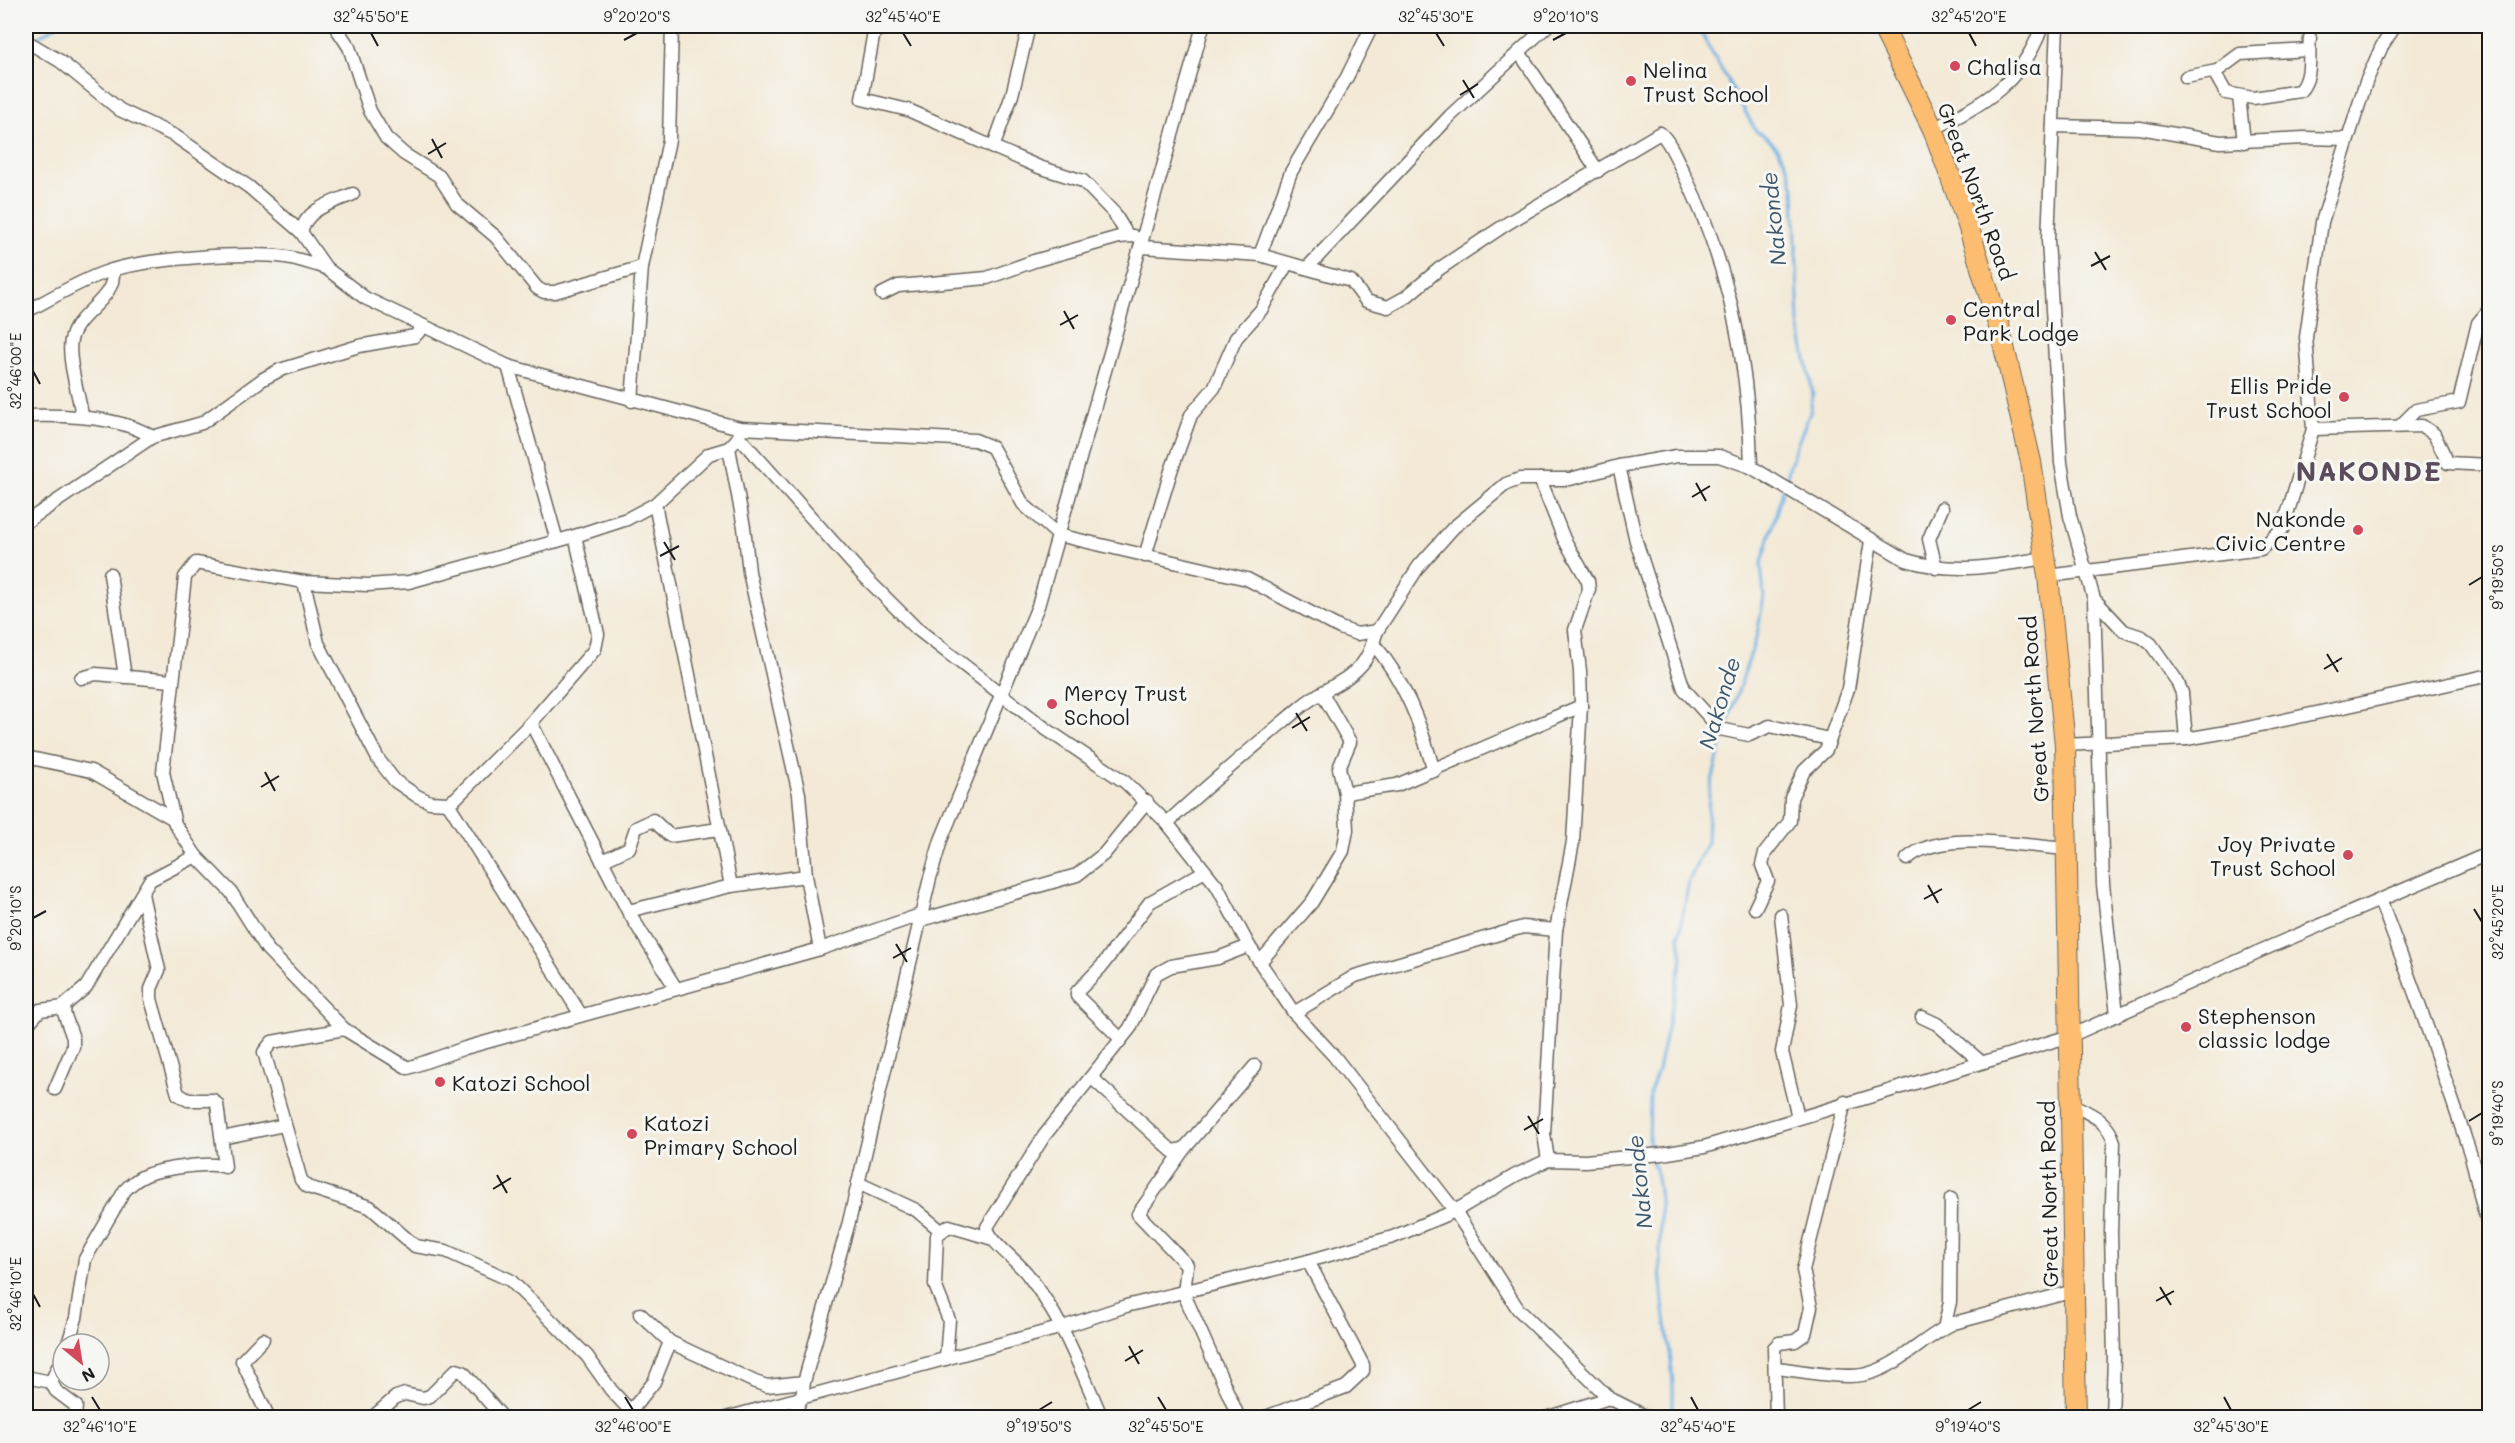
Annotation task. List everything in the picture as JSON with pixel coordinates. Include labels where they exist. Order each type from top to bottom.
[{"type":"highway","name":"Great North Road","points":[[1882,26],[1933,129],[1967,222],[2000,330],[2031,462],[2047,567],[2065,745],[2076,1418]]},
{"type":"street","points":[[335,26],[349,47],[370,111],[386,138],[404,154],[439,176],[457,204],[496,237],[537,288],[555,292],[642,267]]},
{"type":"street","points":[[632,401],[642,267],[669,140],[672,26]]},
{"type":"street","points":[[875,26],[862,99],[908,110],[993,148],[1083,182],[1114,213],[1128,236],[1142,242],[1260,255],[1351,281],[1366,301],[1388,308],[1406,297],[1439,269],[1508,223],[1658,133],[1662,134],[1705,216],[1737,325],[1750,411],[1751,467]]},
{"type":"street","points":[[993,148],[1012,94],[1029,26]]},
{"type":"street","points":[[792,1418],[802,1397],[804,1382],[858,1183],[922,918],[925,896],[941,840],[1038,606],[1116,325],[1203,26]]},
{"type":"street","points":[[1260,255],[1291,172],[1347,77],[1372,26]]},
{"type":"street","points":[[1307,268],[1450,116],[1547,26]]},
{"type":"street","points":[[1933,129],[2006,85],[2035,47],[2042,26]]},
{"type":"street","points":[[2057,26],[2048,240],[2061,463],[2074,530],[2094,599],[2103,884],[2117,1016]]},
{"type":"street","points":[[1167,823],[1257,741],[1356,670],[1367,658],[1375,637],[1419,566],[1453,528],[1506,484],[1520,479],[1570,479],[1619,466],[1677,456],[1719,456],[1751,467],[1906,560],[1952,570],[2047,567],[2088,572],[2266,546],[2283,528],[2313,429],[2306,337],[2322,222],[2377,57],[2395,26]]},
{"type":"street","points":[[30,44],[60,61],[120,110],[167,131],[249,187],[301,232],[326,268],[365,298],[508,366],[739,433],[975,440],[987,444],[1000,458],[1023,504],[1058,535],[1247,579],[1340,628],[1375,637]]},
{"type":"street","points":[[2186,77],[2214,72],[2240,54],[2310,44],[2308,78],[2300,91],[2253,98],[2239,96],[2226,93],[2214,72]]},
{"type":"street","points":[[1519,52],[1598,171]]},
{"type":"street","points":[[2239,96],[2244,142]]},
{"type":"street","points":[[2053,126],[2140,128],[2208,141],[2244,142],[2304,138],[2348,140]]},
{"type":"street","points":[[301,232],[305,219],[312,213],[353,194]]},
{"type":"street","points":[[882,294],[898,286],[987,278],[1034,261],[1128,236]]},
{"type":"street","points":[[26,312],[79,283],[113,270],[194,258],[270,256],[289,258],[326,268]]},
{"type":"street","points":[[1145,556],[1191,415],[1214,388],[1236,338],[1261,310],[1287,264]]},
{"type":"street","points":[[82,415],[70,342],[85,314],[113,285],[113,270]]},
{"type":"street","points":[[2400,426],[2416,410],[2459,402],[2478,323],[2490,309]]},
{"type":"street","points":[[26,522],[152,437],[202,423],[280,370],[359,346],[415,336],[424,327]]},
{"type":"street","points":[[508,366],[557,541]]},
{"type":"street","points":[[26,416],[82,415],[142,431],[152,437]]},
{"type":"street","points":[[2313,429],[2400,426],[2427,428],[2439,443],[2443,457],[2448,463],[2490,465]]},
{"type":"street","points":[[739,433],[729,448],[709,454],[655,504],[627,519],[410,582],[368,585],[304,582],[203,562],[190,567],[185,577],[163,772],[172,818],[196,856],[231,892],[267,949],[344,1029],[404,1067],[412,1068],[465,1048],[675,987],[820,949],[1077,875],[1104,854],[1147,801]]},
{"type":"street","points":[[739,433],[860,572],[916,628],[1046,729],[1125,782],[1147,801],[1217,886],[1249,946],[1294,1013],[1334,1056],[1455,1211],[1518,1309],[1610,1398],[1649,1418]]},
{"type":"street","points":[[729,448],[744,527],[748,572],[799,794],[806,876],[820,949]]},
{"type":"street","points":[[1619,466],[1636,540],[1684,689],[1720,729],[1749,735],[1770,726],[1829,739]]},
{"type":"street","points":[[1540,479],[1564,539],[1589,585],[1575,630],[1581,706],[1573,842],[1556,930],[1544,1134],[1548,1160]]},
{"type":"street","points":[[655,504],[731,886]]},
{"type":"street","points":[[1936,568],[1929,539],[1942,508]]},
{"type":"street","points":[[304,582],[318,643],[378,759],[395,781],[417,796],[430,802],[448,803],[456,798],[531,723],[587,660],[598,640],[574,536]]},
{"type":"street","points":[[1755,908],[1768,881],[1762,865],[1765,853],[1790,821],[1791,798],[1804,771],[1824,754],[1848,689],[1871,541]]},
{"type":"street","points":[[110,574],[125,676]]},
{"type":"street","points":[[2094,599],[2124,631],[2142,637],[2151,644],[2177,681],[2182,693],[2186,739]]},
{"type":"street","points":[[1375,637],[1417,719],[1434,771]]},
{"type":"street","points":[[81,678],[96,674],[172,681]]},
{"type":"street","points":[[2065,745],[2186,739],[2301,717],[2490,675]]},
{"type":"street","points":[[1260,962],[1312,902],[1343,851],[1347,830],[1345,793],[1339,768],[1350,739],[1322,693]]},
{"type":"street","points":[[1345,793],[1397,785],[1581,706]]},
{"type":"street","points":[[531,723],[628,911],[675,987]]},
{"type":"street","points":[[26,757],[91,771],[172,818]]},
{"type":"street","points":[[448,803],[581,1015]]},
{"type":"street","points":[[602,861],[629,848],[636,828],[653,820],[670,836],[720,830]]},
{"type":"street","points":[[1907,859],[1924,847],[1961,842],[2066,849]]},
{"type":"street","points":[[726,1418],[1063,1327],[1126,1306],[1184,1294],[1393,1237],[1455,1211],[1516,1175],[1548,1160],[1585,1161],[1662,1154],[1704,1147],[1845,1102],[2070,1036],[2490,853]]},
{"type":"street","points":[[26,1026],[42,1009],[64,1007],[86,987],[142,894],[156,876],[196,856]]},
{"type":"street","points":[[1121,1039],[1077,996],[1077,992],[1101,967],[1150,902],[1205,871]]},
{"type":"street","points":[[628,911],[731,886],[806,876]]},
{"type":"street","points":[[72,1332],[85,1259],[119,1198],[133,1182],[153,1172],[214,1164],[225,1167],[215,1102],[188,1100],[178,1094],[151,999],[151,989],[159,970],[142,894]]},
{"type":"street","points":[[2380,900],[2457,1112],[2473,1163],[2482,1209],[2490,1228]]},
{"type":"street","points":[[1781,915],[1791,1005],[1782,1052],[1798,1117]]},
{"type":"street","points":[[1294,1013],[1355,976],[1523,927],[1556,930]]},
{"type":"street","points":[[1102,1418],[1063,1327],[1029,1276],[993,1239],[987,1227],[1044,1136],[1136,1017],[1153,978],[1161,970],[1171,966],[1226,956],[1249,946]]},
{"type":"street","points":[[55,1089],[74,1047],[64,1007]]},
{"type":"street","points":[[1922,1017],[1941,1027],[1981,1062]]},
{"type":"street","points":[[344,1029],[272,1042],[266,1047],[265,1058],[299,1177],[304,1184],[370,1207],[415,1246],[446,1251],[510,1280],[587,1356],[634,1415],[654,1382],[670,1342]]},
{"type":"street","points":[[1239,1418],[1184,1294],[1187,1265],[1138,1214],[1184,1149],[1255,1066]]},
{"type":"street","points":[[1091,1077],[1172,1151],[1184,1149]]},
{"type":"street","points":[[1776,1418],[1776,1345],[1784,1341],[1795,1341],[1805,1334],[1811,1308],[1803,1270],[1845,1102]]},
{"type":"street","points":[[2071,1104],[2103,1121],[2110,1129],[2114,1142],[2111,1232],[2114,1358],[2112,1418]]},
{"type":"street","points":[[222,1138],[284,1125]]},
{"type":"street","points":[[858,1183],[916,1210],[940,1230]]},
{"type":"street","points":[[1944,1328],[1950,1302],[1951,1199]]},
{"type":"street","points":[[946,1359],[949,1315],[937,1294],[934,1273],[937,1235],[940,1230],[949,1226],[993,1239]]},
{"type":"street","points":[[1263,1418],[1346,1387],[1354,1382],[1363,1371],[1363,1365],[1308,1261]]},
{"type":"street","points":[[1775,1368],[1861,1375],[1896,1360],[1944,1328],[2074,1291]]},
{"type":"street","points":[[640,1314],[670,1342],[763,1385],[804,1382]]},
{"type":"street","points":[[263,1339],[242,1361],[269,1418]]},
{"type":"street","points":[[373,1417],[396,1397],[405,1394],[423,1398],[430,1396],[456,1370],[463,1372],[503,1418]]},
{"type":"street","points":[[26,1377],[51,1382]]},
{"type":"street","points":[[57,1392],[76,1406],[75,1418]]},
{"type":"street","points":[[1546,1418],[1610,1398]]},
{"type":"waterway","points":[[32,41],[56,26]]},
{"type":"waterway","name":"Nakonde","points":[[1697,26],[1756,131],[1771,141],[1782,155],[1794,189],[1799,324],[1813,394],[1810,413],[1794,452],[1785,483]]},
{"type":"waterway","name":"Nakonde","points":[[1726,728],[1757,635],[1764,596],[1761,566],[1783,489]]},
{"type":"waterway","name":"Nakonde","points":[[1649,1151],[1650,1092],[1658,1070],[1682,959],[1679,936],[1689,881],[1707,842],[1709,793],[1724,734]]},
{"type":"waterway","name":"Nakonde","points":[[1651,1158],[1659,1188],[1660,1266],[1672,1366],[1672,1418]]},
{"type":"place","name":"Chalisa","points":[[1955,66]]},
{"type":"place","name":"Nelina Trust School","points":[[1631,81]]},
{"type":"place","name":"Central Park Lodge","points":[[1951,320]]},
{"type":"place","name":"Ellis Pride Trust School","points":[[2344,397]]},
{"type":"place","name":"Nakonde Civic Centre","points":[[2358,530]]},
{"type":"place","name":"Mercy Trust School","points":[[1052,704]]},
{"type":"place","name":"Joy Private Trust School","points":[[2348,855]]},
{"type":"place","name":"Stephenson classic lodge","points":[[2186,1027]]},
{"type":"place","name":"Katozi School","points":[[440,1082]]},
{"type":"place","name":"Katozi Primary School","points":[[632,1134]]},
{"type":"district","name":"NAKONDE","points":[[2369,470]]}]
